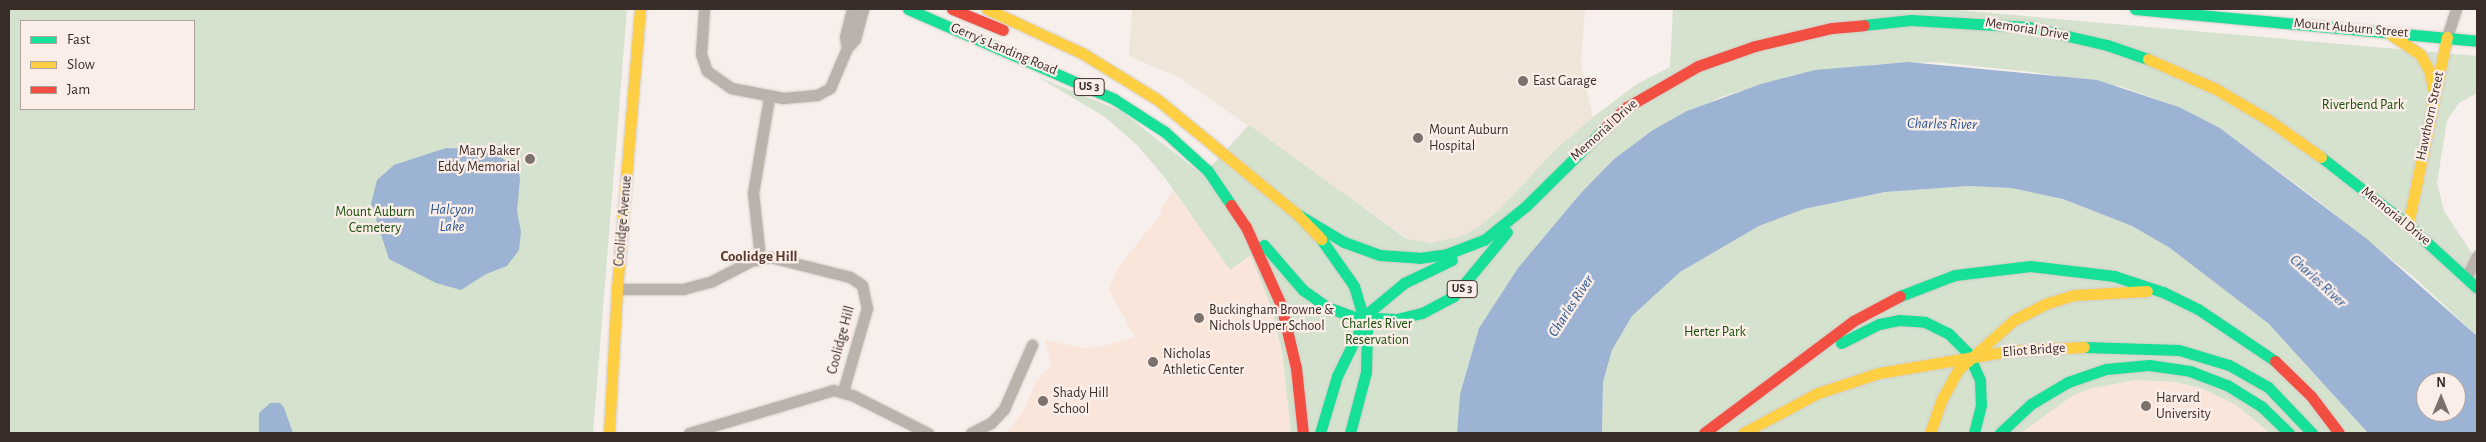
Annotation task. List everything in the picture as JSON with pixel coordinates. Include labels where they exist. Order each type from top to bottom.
[{"type":"main road","name":"Coolidge Avenue","points":[[610,433],[617,289],[640,9]]},
{"type":"main road","name":"Gerry's Landing Road","points":[[908,9],[1070,78],[1132,109],[1201,164],[1238,211],[1261,257],[1284,315],[1298,378],[1303,433]]},
{"type":"main road","points":[[952,9],[1149,94]]},
{"type":"main road","name":"Mount Auburn Street","points":[[2135,9],[2177,10],[2477,41]]},
{"type":"main road","name":"Gerry's Landing Road","points":[[990,10],[1082,53],[1149,94],[1183,118],[1296,214],[1340,260],[1354,286],[1365,318],[1367,366],[1350,433]]},
{"type":"main road","name":"Memorial Drive","points":[[1526,206],[1627,107],[1654,88],[1698,66],[1755,46],[1812,32],[1890,21],[1950,20],[2009,25],[2068,35],[2126,51],[2181,72],[2273,123],[2408,225],[2477,288]]},
{"type":"main road","points":[[2378,30],[2403,40],[2420,54],[2432,78],[2433,102]]},
{"type":"main road","name":"Hawthorn Street","points":[[2408,225],[2447,37]]},
{"type":"main road","name":"US 3","points":[[1238,211],[1308,295],[1334,311],[1365,318],[1411,316],[1449,300],[1466,285],[1526,206]]},
{"type":"main road","name":"US 3","points":[[1296,214],[1344,242],[1389,257],[1440,256],[1484,240],[1526,206]]},
{"type":"main road","points":[[1320,433],[1339,371],[1365,318],[1398,287],[1484,240]]},
{"type":"main road","points":[[1704,433],[1795,365],[1888,300],[1964,273],[2013,266],[2056,266],[2114,276],[2163,292],[2222,322],[2266,353],[2304,388],[2338,433]]},
{"type":"main road","points":[[1930,433],[1951,382],[1970,356],[2008,324],[2054,300],[2094,292],[2163,292]]},
{"type":"main road","points":[[1795,365],[1879,324],[1899,320],[1920,321],[1939,328],[1956,340],[1970,356],[1981,387],[1974,433]]},
{"type":"main road","name":"Eliot Bridge","points":[[1743,433],[1843,383],[1903,367],[1970,356],[2080,347],[2149,347],[2188,352],[2229,365],[2260,382],[2290,407],[2312,433]]},
{"type":"main road","points":[[2000,433],[2026,408],[2060,385],[2099,371],[2149,365],[2190,370],[2227,385],[2261,406],[2289,433]]},
{"type":"street","points":[[704,9],[701,54],[707,71],[731,88],[769,97],[803,97],[824,92],[833,82],[846,48],[855,39],[863,9]]},
{"type":"street","points":[[846,48],[845,37],[852,9]]},
{"type":"street","name":"Hawthorn Street","points":[[2447,37],[2456,9]]},
{"type":"street","points":[[760,258],[754,193],[769,97]]},
{"type":"street","points":[[2466,278],[2477,256]]},
{"type":"street","name":"Coolidge Hill","points":[[617,289],[683,289],[712,281],[760,258],[781,258],[842,274],[862,285],[867,308],[843,391]]},
{"type":"street","points":[[971,433],[991,423],[1004,409],[1032,345]]},
{"type":"street","name":"Coolidge Hill","points":[[689,433],[825,391],[843,391],[928,433]]},
{"type":"shaded area","name":"Mount Auburn Hospital","points":[[1132,9],[1585,9],[1581,63],[1593,118],[1553,152],[1501,208],[1480,226],[1462,236],[1437,242],[1414,243],[1182,79],[1129,56]]},
{"type":"shaded area","name":"Buckingham Browne & Nichols Upper School","points":[[1173,189],[1230,270],[1251,255],[1271,307],[1282,352],[1291,433],[1006,433],[1025,409],[1036,381],[1051,366],[1045,340],[1083,348],[1100,347],[1135,337],[1109,290],[1119,266],[1162,213],[1160,212]]},
{"type":"shaded area","name":"Harvard University","points":[[2135,380],[2175,382],[2201,388],[2236,405],[2270,433],[2021,433],[2072,396],[2089,389]]},
{"type":"green space","name":"Mount Auburn Cemetery","points":[[9,9],[627,9],[593,433],[9,433]]},
{"type":"green space","name":"Charles River Reservation","points":[[1673,9],[1945,9],[2477,56],[2477,93],[2459,103],[2447,120],[2437,183],[2444,211],[2477,261],[2477,336],[2415,278],[2312,196],[2220,128],[2179,107],[2119,86],[2032,72],[1936,62],[1878,64],[1798,74],[1721,97],[1653,130],[1614,159],[1580,194],[1518,268],[1479,328],[1460,394],[1457,433],[1291,433],[1282,352],[1271,307],[1251,255],[1230,270],[1166,179],[1137,145],[1105,117],[1038,77],[1121,111],[1203,175],[1249,125],[1407,239],[1431,243],[1462,236],[1480,226],[1501,208],[1553,152],[1592,118],[1637,84],[1670,67]]},
{"type":"green space","name":"Herter Park","points":[[1969,186],[2011,188],[2063,199],[2132,226],[2170,248],[2269,324],[2368,433],[2270,433],[2236,405],[2201,388],[2175,382],[2135,380],[2089,389],[2072,396],[2021,433],[1602,433],[1603,382],[1612,350],[1632,316],[1680,272],[1759,226],[1804,209],[1885,192]]},
{"type":"water","name":"Charles River","points":[[1908,62],[2097,80],[2179,107],[2220,128],[2367,239],[2477,336],[2477,433],[2368,433],[2269,324],[2170,248],[2132,226],[2063,199],[2011,188],[1969,186],[1885,192],[1804,209],[1759,226],[1680,272],[1632,316],[1612,350],[1603,382],[1602,433],[1457,433],[1460,394],[1479,328],[1518,268],[1580,194],[1614,159],[1653,130],[1687,111],[1761,84],[1815,70]]},
{"type":"water","name":"Halcyon Lake","points":[[446,148],[474,149],[502,158],[519,172],[520,179],[517,211],[521,232],[519,250],[507,266],[486,274],[461,290],[436,283],[389,259],[371,204],[377,180],[394,165]]},
{"type":"water","points":[[270,403],[280,403],[284,408],[293,433],[259,433],[259,413]]},
{"type":"traffic: fast","points":[[908,9],[1114,99],[1165,132],[1208,171],[1231,205]]},
{"type":"traffic: fast","points":[[2135,9],[2477,41]]},
{"type":"traffic: fast","points":[[1864,25],[1911,20],[2029,27],[2107,45],[2148,59]]},
{"type":"traffic: fast","points":[[1297,214],[1344,242],[1380,255],[1419,258],[1447,254],[1484,240],[1526,206],[1607,126]]},
{"type":"traffic: fast","points":[[2321,157],[2408,225],[2477,288]]},
{"type":"traffic: fast","points":[[1264,245],[1303,290],[1327,307],[1355,317],[1396,319],[1422,313],[1454,296],[1507,232]]},
{"type":"traffic: fast","points":[[1321,239],[1354,286],[1367,330],[1366,372],[1350,433]]},
{"type":"traffic: fast","points":[[1320,433],[1337,376],[1368,313],[1404,283],[1452,260]]},
{"type":"traffic: fast","points":[[1900,296],[1955,275],[2030,266],[2114,276],[2163,292],[2198,309],[2275,361]]},
{"type":"traffic: fast","points":[[1841,343],[1879,324],[1899,320],[1925,322],[1948,333],[1968,353],[1980,380],[1981,405],[1974,433]]},
{"type":"traffic: fast","points":[[2084,347],[2179,350],[2229,365],[2268,387],[2312,433]]},
{"type":"traffic: fast","points":[[2000,433],[2031,404],[2068,382],[2106,369],[2149,365],[2190,371],[2227,385],[2261,406],[2289,433]]},
{"type":"traffic: slow","points":[[609,433],[617,289],[640,9]]},
{"type":"traffic: slow","points":[[987,9],[1082,53],[1158,100],[1297,214],[1321,239]]},
{"type":"traffic: slow","points":[[2390,34],[2420,54],[2430,72],[2433,89]]},
{"type":"traffic: slow","points":[[2408,225],[2447,37]]},
{"type":"traffic: slow","points":[[2148,59],[2216,89],[2267,119],[2321,157]]},
{"type":"traffic: slow","points":[[1930,433],[1942,399],[1958,370],[2014,320],[2048,303],[2075,295],[2147,291]]},
{"type":"traffic: slow","points":[[1743,433],[1818,393],[1879,373],[2009,351],[2084,347]]},
{"type":"traffic: jam","points":[[952,9],[1003,30]]},
{"type":"traffic: jam","points":[[1607,126],[1627,107],[1698,66],[1755,46],[1832,28],[1864,25]]},
{"type":"traffic: jam","points":[[1231,205],[1246,227],[1281,305],[1296,368],[1303,433]]},
{"type":"traffic: jam","points":[[1704,433],[1853,321],[1900,296]]},
{"type":"traffic: jam","points":[[2275,361],[2311,396],[2339,433]]},
{"type":"place","name":"East Garage","points":[[1523,81]]},
{"type":"place","name":"Mount Auburn Hospital","points":[[1418,138]]},
{"type":"place","name":"Mary Baker Eddy Memorial","points":[[530,159]]},
{"type":"place","name":"Buckingham Browne & Nichols Upper School","points":[[1199,318]]},
{"type":"place","name":"Nicholas Athletic Center","points":[[1153,362]]},
{"type":"place","name":"Shady Hill School","points":[[1043,401]]},
{"type":"place","name":"Harvard University","points":[[2146,406]]},
{"type":"district","name":"Coolidge Hill","points":[[759,257]]},
{"type":"park label","name":"Riverbend Park","points":[[2363,105]]}]
